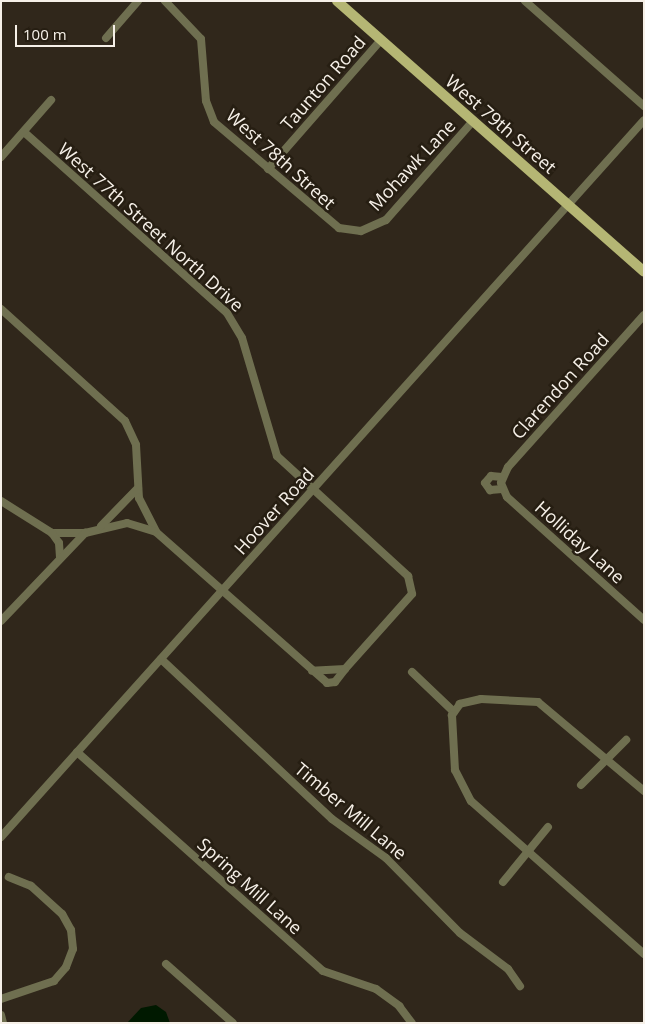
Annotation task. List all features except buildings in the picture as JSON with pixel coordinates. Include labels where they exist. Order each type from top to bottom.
[{"type":"main road","name":"West 79th Street","points":[[337,1],[644,272]]},
{"type":"street","points":[[106,38],[138,1]]},
{"type":"street","name":"West 78th Street","points":[[165,1],[201,39],[206,101],[214,122],[342,229]]},
{"type":"street","points":[[525,1],[644,106]]},
{"type":"street","name":"Taunton Road","points":[[268,169],[381,40]]},
{"type":"street","points":[[1,157],[51,100]]},
{"type":"street","name":"Hoover Road","points":[[1,837],[644,120]]},
{"type":"street","name":"Mohawk Lane","points":[[342,229],[367,230],[386,220],[473,121]]},
{"type":"street","name":"West 77th Street North Drive","points":[[24,132],[227,313],[242,338],[272,447],[313,490],[410,580],[412,594],[346,669]]},
{"type":"street","points":[[1,309],[122,417],[136,445],[138,488],[156,532]]},
{"type":"street","name":"Clarendon Road","points":[[502,483],[644,315]]},
{"type":"street","name":"Holliday Lane","points":[[502,483],[489,490],[487,478],[502,483],[644,620]]},
{"type":"street","points":[[101,526],[138,488]]},
{"type":"street","points":[[1,501],[52,533],[60,543],[60,557]]},
{"type":"street","points":[[1,621],[60,557],[85,533],[101,526],[127,523],[156,532],[312,670],[332,684],[346,669]]},
{"type":"street","points":[[52,533],[85,533]]},
{"type":"street","name":"Timber Mill Lane","points":[[161,659],[332,819],[386,858],[460,933],[508,969],[520,986]]},
{"type":"street","points":[[312,670],[331,672],[346,669]]},
{"type":"street","points":[[412,672],[455,710],[455,770],[461,788],[528,852],[644,954]]},
{"type":"street","points":[[455,710],[487,698],[538,702],[644,791]]},
{"type":"street","points":[[580,785],[626,740]]},
{"type":"street","name":"Spring Mill Lane","points":[[77,752],[323,971],[376,989],[395,1002],[412,1023]]},
{"type":"street","points":[[503,882],[548,827]]},
{"type":"street","points":[[1,999],[54,981],[66,967],[72,949],[71,930],[62,914],[31,886],[9,877]]},
{"type":"street","points":[[166,964],[232,1022]]},
{"type":"street","points":[[1,1015],[4,1023]]},
{"type":"shaded area","points":[[156,1005],[166,1012],[170,1023],[127,1023],[141,1008]]}]
